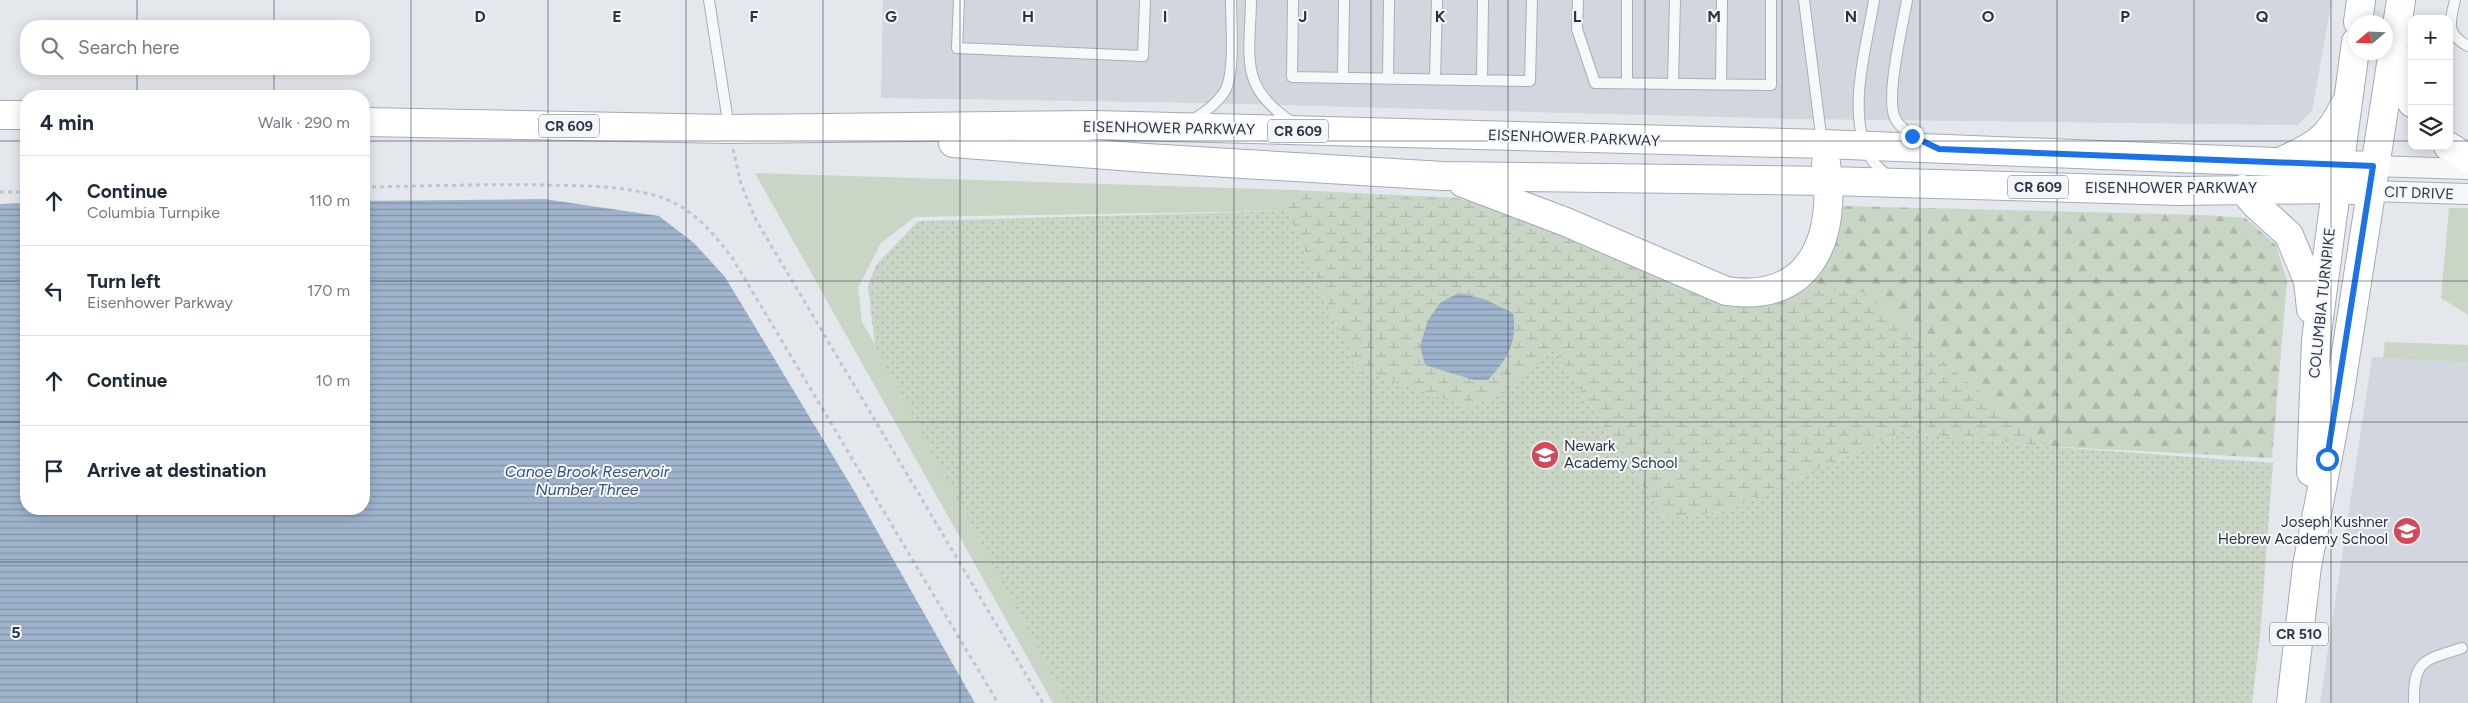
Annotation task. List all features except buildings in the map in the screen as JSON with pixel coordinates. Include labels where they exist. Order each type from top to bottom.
[{"type":"main road","points":[[2359,15],[2360,0]]},
{"type":"main road","name":"COLUMBIA TURNPIKE","points":[[2393,42],[2401,0]]},
{"type":"main road","points":[[2393,42],[2402,86],[2408,96]]},
{"type":"main road","name":"COLUMBIA TURNPIKE","points":[[2307,566],[2316,340],[2354,60]]},
{"type":"main road","name":"COLUMBIA TURNPIKE","points":[[2291,703],[2307,566],[2338,404],[2390,60]]},
{"type":"main road","points":[[2280,162],[2315,146],[2334,126],[2349,95]]},
{"type":"main road","points":[[0,115],[20,115]]},
{"type":"main road","name":"EISENHOWER PARKWAY","points":[[370,122],[729,129],[1095,126],[1823,144],[2280,162],[2337,176],[2371,179]]},
{"type":"main road","name":"EISENHOWER PARKWAY","points":[[774,129],[1146,158],[1443,176],[1829,181],[2180,191],[2242,189],[2337,176]]},
{"type":"main road","points":[[1443,176],[1566,222],[1726,291],[1743,293],[1777,288],[1792,280],[1816,255],[1823,240],[1827,223],[1829,181],[1823,144]]},
{"type":"main road","points":[[2453,149],[2468,158]]},
{"type":"main road","points":[[2242,189],[2257,206],[2289,235],[2308,281],[2316,340]]},
{"type":"street","name":"CIT DRIVE","points":[[2371,179],[2468,169]]},
{"type":"street","name":"CIT DRIVE","points":[[2371,179],[2468,194]]},
{"type":"lane","points":[[709,0],[729,129]]},
{"type":"lane","points":[[959,0],[958,48],[1143,56],[1146,0]]},
{"type":"lane","points":[[1180,128],[1207,111],[1226,89],[1231,63],[1231,0]]},
{"type":"lane","points":[[1251,0],[1250,73],[1262,98],[1283,116],[1306,131]]},
{"type":"lane","points":[[1293,0],[1292,77],[1482,80],[1530,80],[1532,0]]},
{"type":"lane","points":[[1343,78],[1344,0]]},
{"type":"lane","points":[[1388,79],[1389,0]]},
{"type":"lane","points":[[1435,79],[1437,0]]},
{"type":"lane","points":[[1482,80],[1483,0]]},
{"type":"lane","points":[[1578,0],[1577,29],[1595,83],[1673,83],[1721,86],[1771,85],[1771,0]]},
{"type":"lane","points":[[1627,0],[1627,83]]},
{"type":"lane","points":[[1673,83],[1675,0]]},
{"type":"lane","points":[[1721,86],[1722,0]]},
{"type":"lane","points":[[1804,0],[1823,144]]},
{"type":"lane","points":[[1874,0],[1862,77],[1859,116],[1864,146],[1874,163],[1896,183]]},
{"type":"lane","points":[[1907,0],[1892,86],[1894,118],[1912,136],[1939,149]]},
{"type":"lane","points":[[2455,0],[2451,30],[2454,38],[2468,46]]},
{"type":"lane","points":[[2414,703],[2417,671],[2426,660],[2462,648]]},
{"type":"path","points":[[729,129],[741,184],[756,220],[1043,703]]},
{"type":"path","points":[[370,187],[588,186],[632,190],[663,198],[689,211],[713,233],[733,259],[998,703]]},
{"type":"path","points":[[0,192],[20,192]]},
{"type":"shaded area","points":[[883,0],[2332,0],[2312,111],[2298,125],[1797,119],[1204,103],[881,98]]},
{"type":"shaded area","name":"Joseph Kushner Hebrew Academy School","points":[[2372,357],[2468,359],[2468,703],[2320,703]]},
{"type":"green space","points":[[755,173],[1292,190],[1287,211],[915,217],[881,243],[858,288],[862,322],[1082,703],[1053,703]]},
{"type":"green space","points":[[1292,190],[1458,198],[1529,220],[1719,302],[1800,289],[1863,292],[2042,446],[1902,432],[1723,512],[1664,518],[1551,345],[1511,385],[1470,408],[1356,369],[1287,211]]},
{"type":"green space","points":[[1844,206],[2204,215],[2245,218],[2276,245],[2287,281],[2272,458],[2042,446],[1863,292],[1800,289]]},
{"type":"green space","points":[[2449,208],[2468,208],[2468,315],[2441,298]]},
{"type":"green space","name":"Newark Academy School","points":[[1287,211],[1356,369],[1470,408],[1511,385],[1551,345],[1664,518],[1723,512],[1902,432],[2042,446],[2273,463],[2260,636],[2252,703],[1067,703],[875,346],[868,286],[876,265],[918,221]]},
{"type":"green space","points":[[2385,342],[2468,345],[2468,362],[2383,358]]},
{"type":"water","name":"Canoe Brook Reservoir Number Three","points":[[544,199],[659,216],[694,243],[725,277],[856,494],[975,703],[0,703],[0,204],[20,203],[20,515],[370,515],[370,201]]},
{"type":"water","points":[[1458,293],[1484,299],[1513,313],[1514,333],[1510,350],[1501,365],[1488,380],[1474,380],[1425,365],[1420,346],[1428,320],[1440,303]]},
{"type":"place","name":"Newark Academy School","points":[[1545,455]]},
{"type":"place","name":"Joseph Kushner Hebrew Academy School","points":[[2407,531]]},
{"type":"route","points":[[1912,136],[1939,149],[2373,166],[2338,404],[2327,459]]}]
